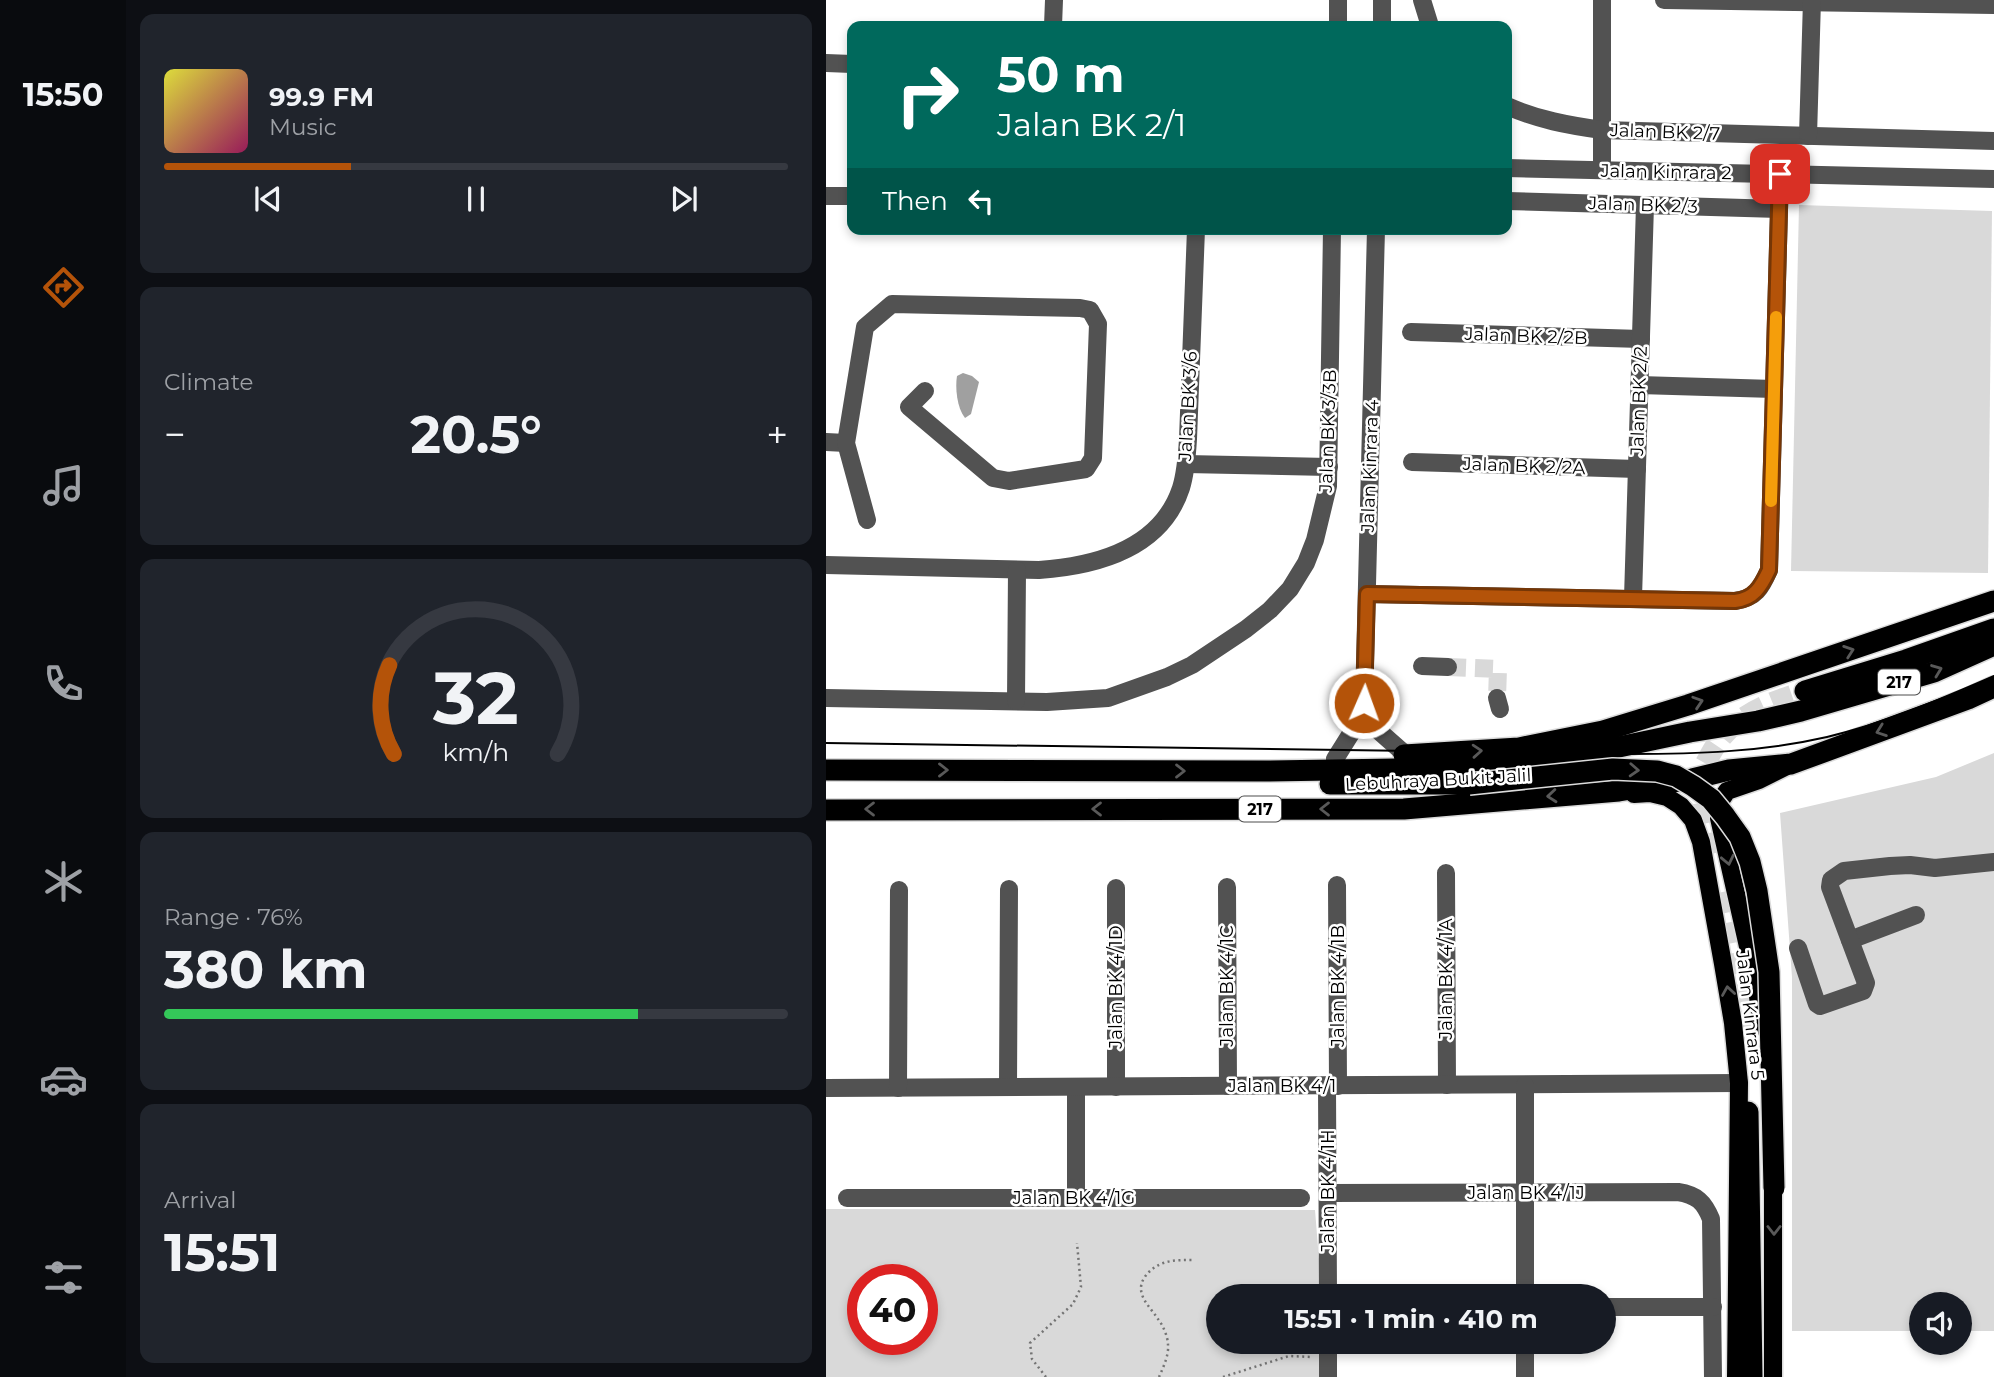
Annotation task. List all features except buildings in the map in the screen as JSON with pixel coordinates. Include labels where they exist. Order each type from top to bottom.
[{"type":"highway","points":[[1215,771],[1244,762],[1519,748],[1603,731],[1994,601]]},
{"type":"highway","points":[[1805,691],[1994,629]]},
{"type":"highway","name":"Lebuhraya Bukit Jalil","points":[[826,770],[1266,771],[1457,768],[1558,760],[1801,711],[1934,672],[1994,645]]},
{"type":"highway","name":"Lebuhraya Bukit Jalil","points":[[826,810],[1404,809],[1585,794],[1651,787],[1729,770],[1791,764],[1994,690]]},
{"type":"highway","points":[[1266,771],[1317,784],[1468,784],[1612,769],[1657,771],[1676,776],[1711,799],[1740,837],[1757,891],[1769,972],[1774,1188]]},
{"type":"highway","points":[[1748,1112],[1752,1377]]},
{"type":"main road","name":"Jalan Kinrara 5","points":[[1773,1377],[1774,1188],[1762,1024],[1756,982],[1728,863],[1719,809],[1727,791],[1759,780],[1791,764]]},
{"type":"main road","name":"Jalan Kinrara 5","points":[[1585,794],[1650,793],[1667,797],[1681,806],[1693,820],[1701,842],[1726,976],[1739,1083],[1736,1377]]},
{"type":"street","points":[[1053,21],[1054,0]]},
{"type":"street","points":[[1338,0],[1338,21]]},
{"type":"street","points":[[1382,0],[1382,21]]},
{"type":"street","points":[[1422,0],[1428,21]]},
{"type":"street","points":[[1602,0],[1602,170]]},
{"type":"street","points":[[1664,0],[1994,5]]},
{"type":"street","points":[[1808,136],[1812,2]]},
{"type":"street","points":[[826,63],[847,64]]},
{"type":"street","name":"Jalan BK 2/7","points":[[1512,108],[1552,122],[1602,130],[1994,141]]},
{"type":"street","name":"Jalan Kinrara 2","points":[[1512,168],[1994,179]]},
{"type":"street","points":[[1367,594],[1745,600],[1760,589],[1769,570],[1780,174]]},
{"type":"street","points":[[826,196],[847,196]]},
{"type":"street","name":"Jalan BK 2/3","points":[[1512,201],[1779,209]]},
{"type":"street","name":"Jalan BK 2/2","points":[[1633,598],[1645,205]]},
{"type":"street","name":"Jalan BK 3/6","points":[[826,565],[1017,570],[1064,568],[1089,564],[1137,544],[1157,528],[1171,509],[1181,487],[1186,464],[1196,235]]},
{"type":"street","name":"Jalan BK 3/3B","points":[[826,698],[1076,701],[1108,698],[1137,689],[1192,665],[1270,610],[1290,589],[1306,563],[1323,514],[1328,486],[1332,235]]},
{"type":"street","name":"Jalan Kinrara 4","points":[[1335,758],[1354,727],[1364,703],[1376,235]]},
{"type":"street","points":[[867,520],[846,443],[865,327],[892,304],[1080,308],[1090,310],[1098,324],[1093,458],[1086,469],[1009,481],[993,478],[909,407],[925,391]]},
{"type":"street","name":"Jalan BK 2/2B","points":[[1411,332],[1641,339]]},
{"type":"street","points":[[1639,385],[1774,389]]},
{"type":"street","points":[[826,442],[846,443]]},
{"type":"street","name":"Jalan BK 2/2A","points":[[1412,462],[1637,469]]},
{"type":"street","points":[[1186,464],[1329,467]]},
{"type":"street","points":[[1016,701],[1017,570]]},
{"type":"street","points":[[1422,666],[1448,667]]},
{"type":"street","points":[[1364,703],[1372,725],[1406,755]]},
{"type":"street","points":[[1798,948],[1816,1003],[1820,1006],[1864,991],[1866,983],[1830,887],[1831,880],[1844,871],[1910,865],[1935,868],[1994,862]]},
{"type":"street","name":"Jalan BK 4/1A","points":[[1446,873],[1447,1085]]},
{"type":"street","name":"Jalan BK 4/1B","points":[[1332,1086],[1337,885]]},
{"type":"street","name":"Jalan BK 4/1C","points":[[1227,887],[1228,1086]]},
{"type":"street","name":"Jalan BK 4/1D","points":[[1116,888],[1116,1087]]},
{"type":"street","points":[[1008,1087],[1009,889]]},
{"type":"street","points":[[898,1088],[899,890]]},
{"type":"street","points":[[1850,940],[1916,915]]},
{"type":"street","name":"Jalan BK 4/1","points":[[826,1088],[1739,1083]]},
{"type":"street","points":[[1525,1085],[1525,1284]]},
{"type":"street","name":"Jalan BK 4/1H","points":[[1328,1284],[1332,1086]]},
{"type":"street","points":[[1076,1087],[1076,1198]]},
{"type":"street","name":"Jalan BK 4/1J","points":[[1328,1193],[1690,1194],[1699,1199],[1712,1219],[1713,1307]]},
{"type":"street","name":"Jalan BK 4/1G","points":[[847,1198],[1301,1198]]},
{"type":"street","points":[[1616,1307],[1713,1307],[1713,1377]]},
{"type":"street","points":[[1328,1354],[1328,1377]]},
{"type":"street","points":[[1525,1354],[1525,1377]]},
{"type":"path","points":[[1046,1377],[1032,1359],[1030,1343],[1073,1304],[1081,1287],[1077,1243]]},
{"type":"path","points":[[1159,1377],[1168,1345],[1159,1319],[1148,1309],[1141,1287],[1145,1276],[1155,1266],[1166,1261],[1192,1260]]},
{"type":"path","points":[[1223,1377],[1302,1354]]},
{"type":"shaded area","points":[[1799,205],[1992,211],[1988,573],[1791,571]]},
{"type":"shaded area","points":[[963,373],[979,382],[971,414],[965,418],[958,403],[956,386],[957,376]]},
{"type":"shaded area","points":[[1994,753],[1994,1331],[1972,1331],[1972,1292],[1909,1292],[1909,1331],[1792,1331],[1792,977],[1780,813],[1936,777]]},
{"type":"shaded area","points":[[826,1209],[1315,1210],[1321,1284],[1206,1284],[1206,1354],[1325,1354],[1324,1377],[826,1377]]},
{"type":"tunnel","points":[[1448,667],[1498,669],[1497,698]]},
{"type":"tunnel","points":[[1711,854],[1699,789],[1701,773],[1710,755],[1728,730],[1750,713],[1805,691]]},
{"type":"tunnel","points":[[1718,893],[1738,989],[1742,1037]]},
{"type":"tram line","points":[[826,743],[1704,753],[1778,746],[1827,737],[1912,710],[1994,676]]},
{"type":"slow traffic","points":[[1771,501],[1776,317]]},
{"type":"route","points":[[1364,703],[1367,594],[1735,601],[1745,600],[1760,589],[1769,570],[1780,174]]}]
